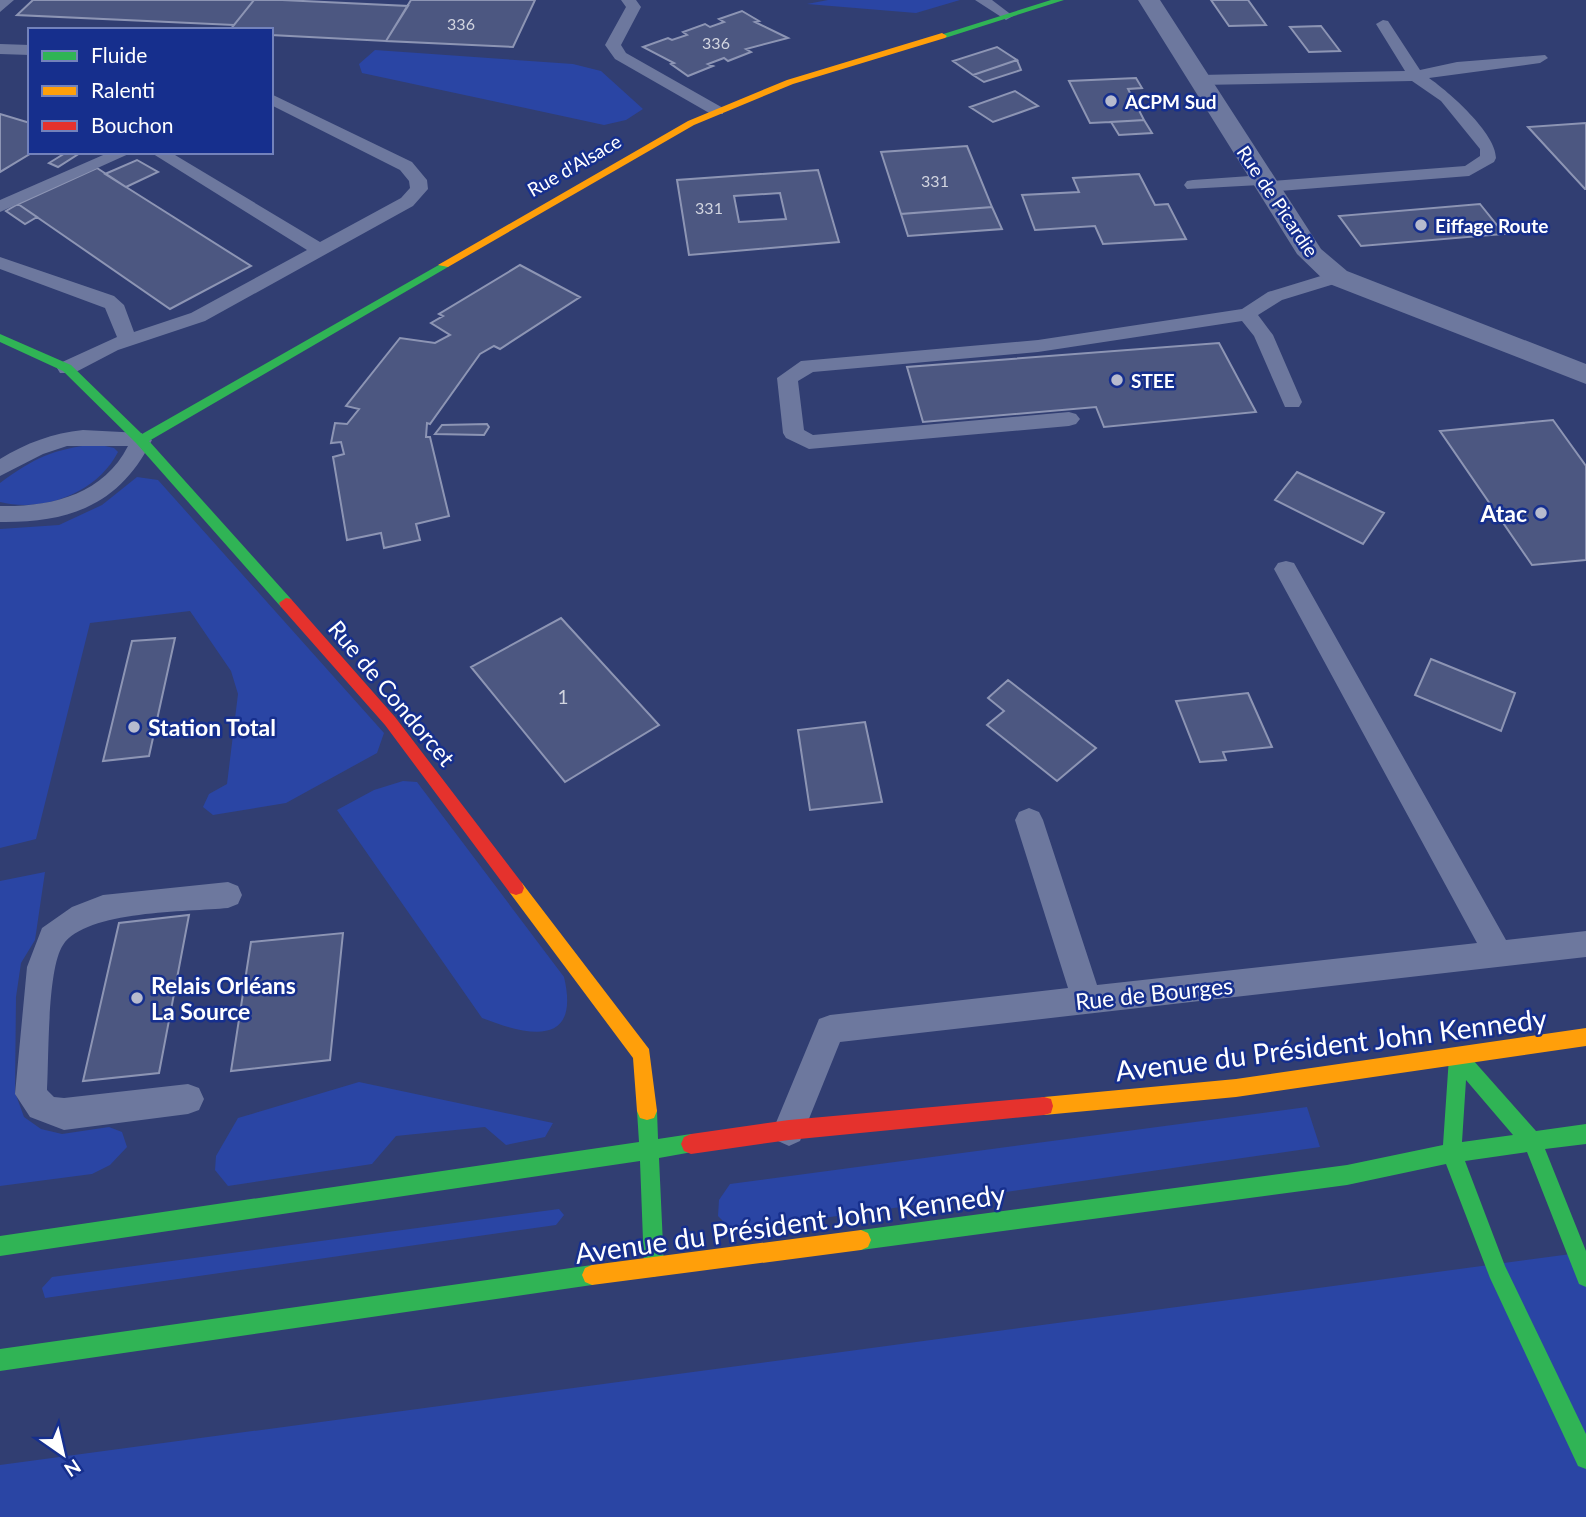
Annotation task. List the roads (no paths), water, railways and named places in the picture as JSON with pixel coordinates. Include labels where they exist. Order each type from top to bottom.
[{"type":"street","name":"Rue d'Alsace","points":[[141,440],[622,161],[717,111],[790,82],[1060,0]]},
{"type":"street","name":"Rue de Picardie","points":[[1149,0],[1311,254],[1337,277],[1586,375]]},
{"type":"street","name":"Rue de Condorcet","points":[[0,338],[67,368],[141,440],[390,721],[642,1055],[650,1149],[654,1267]]},
{"type":"street","name":"Avenue du Président John Kennedy","points":[[0,1246],[789,1130],[1236,1088],[1586,1037]]},
{"type":"street","points":[[1458,1057],[1533,1143],[1586,1277]]},
{"type":"street","points":[[1458,1057],[1452,1153],[1497,1272],[1586,1458]]},
{"type":"street","name":"Avenue du Président John Kennedy","points":[[0,1360],[654,1267],[1264,1187],[1347,1175],[1452,1153],[1586,1134]]},
{"type":"lane","points":[[0,8],[7,0]]},
{"type":"lane","points":[[628,0],[634,7],[613,45],[620,56],[717,111]]},
{"type":"lane","points":[[982,0],[1006,16]]},
{"type":"lane","points":[[1193,185],[1266,184],[1469,171],[1480,166],[1488,158],[1488,148],[1447,98],[1416,76],[1383,24]]},
{"type":"lane","points":[[0,49],[28,50]]},
{"type":"lane","points":[[1199,80],[1416,76],[1457,67],[1540,58]]},
{"type":"lane","points":[[67,368],[128,341],[198,317],[407,202],[419,189],[418,180],[405,166],[273,100]]},
{"type":"lane","points":[[0,207],[22,194],[120,154]]},
{"type":"lane","points":[[161,154],[320,250]]},
{"type":"lane","points":[[0,263],[107,300],[114,305],[128,341]]},
{"type":"lane","points":[[1069,419],[809,442],[794,433],[787,378],[808,366],[1038,346],[1247,314],[1275,296],[1337,277]]},
{"type":"lane","points":[[1247,314],[1263,335],[1292,402]]},
{"type":"lane","points":[[0,469],[39,446],[68,438],[89,434],[141,440],[133,463],[92,496],[40,514],[0,514]]},
{"type":"lane","points":[[1286,569],[1498,954]]},
{"type":"lane","points":[[1029,820],[1087,1001]]},
{"type":"lane","points":[[188,1099],[64,1114],[46,1112],[37,1105],[30,1094],[43,954],[59,930],[103,908],[228,895]]},
{"type":"lane","name":"Rue de Bourges","points":[[789,1130],[830,1030],[1586,944]]},
{"type":"place","name":"ACPM Sud","points":[[1111,101]]},
{"type":"place","name":"Eiffage Route","points":[[1421,225]]},
{"type":"place","name":"STEE","points":[[1117,380]]},
{"type":"place","name":"Atac","points":[[1541,513]]},
{"type":"place","name":"Station Total","points":[[134,727]]},
{"type":"place","name":"Relais Orléans La Source","points":[[137,998]]}]
